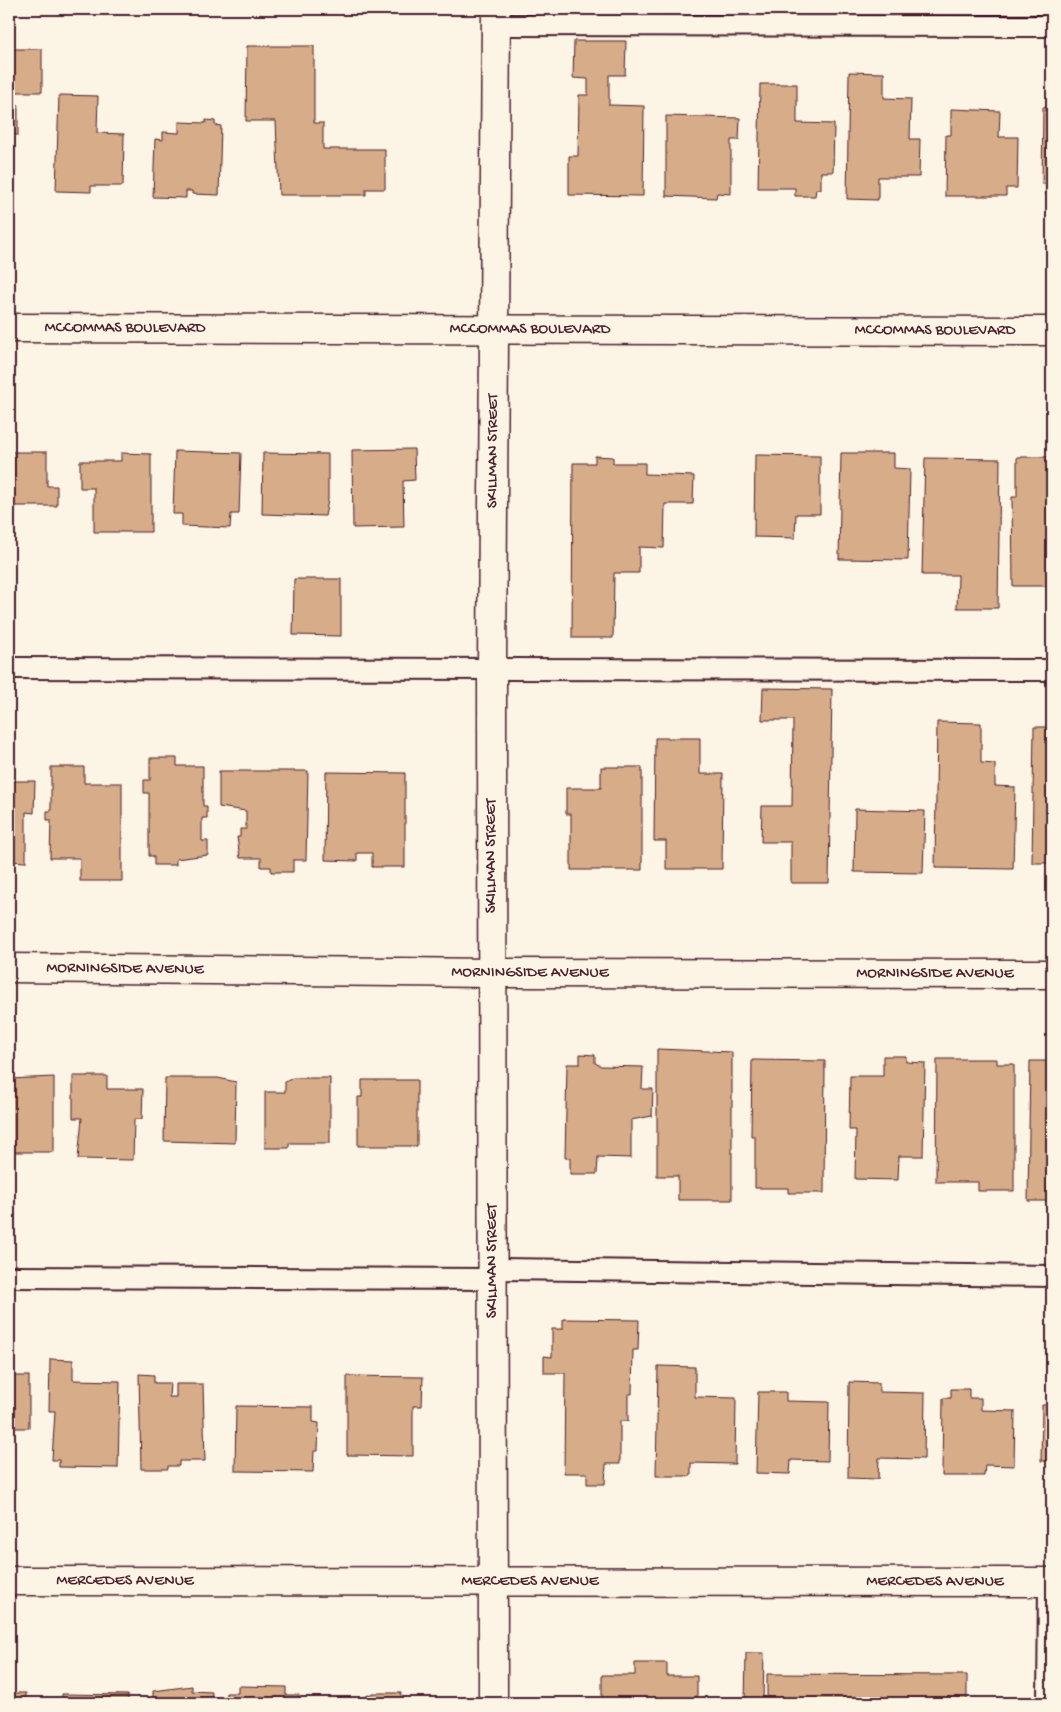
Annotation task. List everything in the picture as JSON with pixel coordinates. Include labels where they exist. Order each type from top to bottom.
[{"type":"street","name":"SKILLMAN STREET","points":[[493,1703],[492,670],[496,17]]},
{"type":"street","name":"MCCOMMAS BOULEVARD","points":[[9,328],[1052,330]]},
{"type":"street","name":"MORNINGSIDE AVENUE","points":[[9,968],[492,973],[1052,974]]},
{"type":"street","name":"MERCEDES AVENUE","points":[[9,1581],[1051,1582]]},
{"type":"lane","points":[[496,17],[1052,26]]},
{"type":"lane","points":[[9,668],[1052,670]]},
{"type":"lane","points":[[9,1277],[493,1274],[1052,1276]]},
{"type":"lane","points":[[1048,1703],[1051,1582]]},
{"type":"building","points":[[574,41],[626,41],[625,75],[609,75],[609,105],[644,106],[643,196],[569,195],[569,156],[578,156],[579,95],[588,95],[588,79],[573,78]]},
{"type":"building","points":[[247,46],[314,46],[314,123],[323,123],[323,149],[385,149],[385,189],[366,189],[366,195],[279,195],[276,121],[246,121]]},
{"type":"building","points":[[9,49],[42,49],[42,92],[9,92]]},
{"type":"building","points":[[849,72],[884,73],[884,98],[911,99],[910,139],[920,139],[919,177],[878,177],[878,200],[847,199]]},
{"type":"building","points":[[760,84],[797,84],[797,123],[834,124],[833,172],[821,172],[821,189],[816,189],[815,196],[795,196],[795,188],[758,188]]},
{"type":"building","points":[[59,95],[98,96],[97,133],[124,134],[123,186],[91,186],[91,192],[56,191]]},
{"type":"building","points":[[9,105],[18,105],[18,135],[9,135]]},
{"type":"building","points":[[1043,107],[1052,107],[1052,197],[1046,196],[1046,184],[1042,184]]},
{"type":"building","points":[[951,109],[1000,111],[999,137],[1018,137],[1017,188],[1006,188],[1006,196],[945,196],[946,135],[951,135]]},
{"type":"building","points":[[666,116],[740,118],[739,140],[731,140],[731,194],[717,193],[716,198],[666,196]]},
{"type":"building","points":[[206,120],[215,121],[215,125],[221,126],[219,195],[192,194],[192,191],[186,191],[186,198],[153,197],[155,139],[163,140],[163,132],[179,133],[179,122],[206,123]]},
{"type":"building","points":[[414,449],[415,480],[403,481],[404,527],[353,528],[352,450]]},
{"type":"building","points":[[175,451],[241,453],[239,514],[231,514],[230,528],[182,526],[182,514],[173,514]]},
{"type":"building","points":[[9,452],[47,452],[47,486],[57,486],[57,506],[9,506]]},
{"type":"building","points":[[121,453],[151,454],[151,532],[94,532],[94,488],[80,488],[80,461],[121,461]]},
{"type":"building","points":[[263,453],[328,454],[328,500],[325,516],[262,514]]},
{"type":"building","points":[[841,453],[894,453],[894,468],[910,469],[908,560],[839,559]]},
{"type":"building","points":[[755,455],[820,456],[820,514],[796,514],[795,538],[754,537]]},
{"type":"building","points":[[595,456],[613,457],[613,463],[645,463],[645,474],[694,476],[693,504],[665,504],[664,548],[639,547],[639,573],[614,573],[613,638],[572,638],[573,463],[595,463]]},
{"type":"building","points":[[1017,457],[1052,457],[1052,586],[1013,586],[1012,497],[1017,497]]},
{"type":"building","points":[[925,458],[1000,459],[998,608],[957,608],[958,575],[922,575]]},
{"type":"building","points":[[294,579],[341,579],[341,636],[293,635]]},
{"type":"building","points":[[763,688],[832,689],[829,883],[791,883],[791,842],[761,842],[762,806],[792,806],[793,720],[762,720]]},
{"type":"building","points":[[937,722],[981,723],[981,763],[995,764],[995,786],[1015,787],[1013,869],[935,868]]},
{"type":"building","points":[[1034,727],[1052,727],[1052,863],[1032,863]]},
{"type":"building","points":[[655,738],[700,738],[700,774],[723,774],[722,869],[666,869],[666,841],[654,841]]},
{"type":"building","points":[[150,758],[177,758],[177,766],[203,766],[203,806],[207,806],[207,818],[202,818],[202,841],[208,841],[208,855],[176,859],[176,865],[154,865],[154,856],[149,856],[149,793],[144,793],[144,780],[150,780]]},
{"type":"building","points":[[51,767],[84,767],[84,783],[122,783],[122,881],[80,881],[80,858],[50,858],[51,820],[47,820],[47,811],[51,811]]},
{"type":"building","points":[[601,767],[642,767],[642,870],[571,870],[571,814],[566,814],[566,788],[601,788]]},
{"type":"building","points":[[219,771],[308,771],[306,860],[293,860],[293,872],[271,872],[271,867],[261,867],[261,858],[240,858],[237,837],[240,837],[240,829],[246,829],[246,811],[219,807]]},
{"type":"building","points":[[326,772],[405,773],[405,867],[372,867],[372,853],[357,853],[357,861],[325,860]]},
{"type":"building","points":[[9,781],[35,781],[34,813],[26,812],[26,862],[9,861]]},
{"type":"building","points":[[855,809],[925,811],[923,873],[854,872]]},
{"type":"building","points":[[657,1049],[732,1052],[732,1200],[678,1200],[678,1176],[657,1176]]},
{"type":"building","points":[[580,1054],[595,1055],[595,1063],[601,1066],[643,1067],[642,1089],[653,1089],[652,1116],[631,1120],[631,1158],[598,1157],[597,1174],[570,1174],[570,1158],[565,1158],[567,1064],[580,1064]]},
{"type":"building","points":[[883,1056],[906,1056],[906,1062],[925,1063],[923,1156],[899,1156],[898,1180],[855,1179],[856,1130],[849,1130],[850,1076],[883,1076]]},
{"type":"building","points":[[937,1059],[997,1059],[997,1064],[1014,1064],[1014,1191],[978,1191],[978,1182],[936,1182]]},
{"type":"building","points":[[752,1060],[825,1061],[824,1193],[788,1193],[788,1188],[755,1188],[755,1136],[751,1136]]},
{"type":"building","points":[[1030,1061],[1052,1061],[1052,1201],[1028,1201]]},
{"type":"building","points":[[73,1076],[107,1076],[107,1089],[143,1089],[142,1119],[134,1119],[133,1160],[78,1159],[82,1118],[73,1118]]},
{"type":"building","points":[[54,1077],[54,1152],[9,1152],[9,1079]]},
{"type":"building","points":[[165,1078],[218,1078],[236,1082],[235,1143],[164,1141]]},
{"type":"building","points":[[293,1078],[330,1078],[330,1143],[289,1143],[289,1148],[265,1148],[265,1092],[285,1092],[285,1082]]},
{"type":"building","points":[[362,1080],[417,1080],[417,1146],[358,1146],[358,1097],[362,1097]]},
{"type":"building","points":[[563,1319],[639,1320],[638,1350],[633,1350],[632,1394],[628,1394],[628,1421],[620,1421],[620,1464],[606,1464],[605,1484],[587,1484],[587,1473],[564,1473],[565,1373],[544,1373],[544,1356],[552,1357],[552,1329],[563,1329]]},
{"type":"building","points":[[50,1359],[73,1360],[73,1380],[120,1381],[118,1468],[59,1467],[59,1460],[52,1460],[55,1411],[49,1411]]},
{"type":"building","points":[[658,1366],[695,1367],[695,1397],[736,1398],[735,1464],[691,1463],[691,1476],[656,1476]]},
{"type":"building","points":[[139,1374],[154,1375],[154,1383],[170,1383],[169,1397],[176,1397],[176,1384],[203,1384],[205,1461],[179,1461],[179,1466],[168,1466],[168,1469],[141,1469]]},
{"type":"building","points":[[9,1376],[29,1376],[29,1428],[9,1428]]},
{"type":"building","points":[[347,1376],[423,1377],[422,1406],[413,1406],[413,1456],[347,1455]]},
{"type":"building","points":[[849,1382],[879,1383],[879,1392],[925,1393],[924,1459],[879,1458],[878,1479],[848,1478]]},
{"type":"building","points":[[951,1389],[969,1389],[969,1398],[981,1398],[981,1410],[1015,1411],[1014,1466],[985,1465],[984,1476],[942,1476],[943,1398],[951,1398]]},
{"type":"building","points":[[758,1392],[786,1392],[786,1401],[829,1402],[828,1461],[791,1460],[790,1474],[756,1473]]},
{"type":"building","points":[[1052,1394],[1052,1461],[1041,1461],[1042,1405],[1049,1405],[1049,1397]]},
{"type":"building","points":[[236,1406],[313,1407],[313,1422],[319,1423],[318,1451],[314,1451],[313,1472],[235,1471]]},
{"type":"building","points":[[746,1653],[764,1653],[763,1701],[767,1701],[767,1674],[967,1675],[967,1703],[745,1703]]},
{"type":"building","points":[[635,1663],[667,1663],[667,1676],[697,1676],[697,1703],[602,1703],[602,1675],[635,1675]]},
{"type":"building","points":[[192,1686],[192,1691],[212,1692],[211,1703],[153,1703],[153,1691]]},
{"type":"building","points":[[238,1686],[286,1687],[286,1695],[299,1695],[298,1703],[226,1703],[226,1693],[238,1693]]},
{"type":"building","points":[[10,1693],[26,1693],[26,1703],[9,1703]]},
{"type":"building","points":[[373,1693],[401,1693],[400,1703],[357,1703],[357,1700]]},
{"type":"building","points":[[62,1694],[128,1695],[128,1703],[62,1703]]},
{"type":"building","points":[[334,1699],[352,1700],[352,1703],[334,1703]]}]
